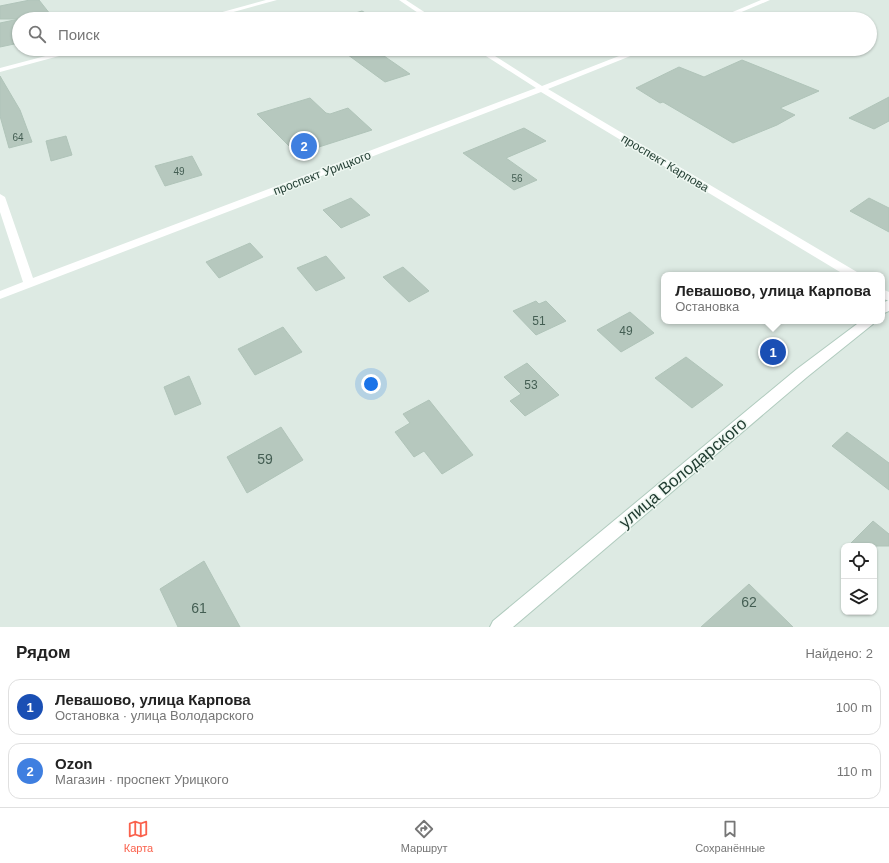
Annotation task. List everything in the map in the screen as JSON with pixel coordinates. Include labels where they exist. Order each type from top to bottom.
[{"type":"street","points":[[227,12],[274,0]]},
{"type":"street","points":[[402,0],[421,12]]},
{"type":"street","points":[[737,12],[767,0]]},
{"type":"street","points":[[0,70],[54,56]]},
{"type":"street","name":"проспект Карпова","points":[[490,56],[542,89],[848,272]]},
{"type":"street","name":"проспект Урицкого","points":[[0,295],[626,56]]},
{"type":"street","points":[[0,197],[30,284]]},
{"type":"street","name":"улица Володарского","points":[[499,627],[802,373],[865,324]]},
{"type":"building","points":[[30,0],[39,0],[48,12],[12,12],[12,19],[0,19],[0,6]]},
{"type":"building","points":[[12,20],[12,44],[0,47],[0,23]]},
{"type":"building","points":[[350,56],[384,56],[410,74],[385,82]]},
{"type":"building","points":[[742,60],[819,91],[780,108],[795,115],[777,125],[733,143],[663,102],[660,103],[636,88],[679,67],[704,77]]},
{"type":"building","points":[[0,76],[20,110],[32,142],[9,148],[0,116]]},
{"type":"building","points":[[889,97],[889,121],[874,129],[849,118]]},
{"type":"building","points":[[310,98],[326,113],[330,114],[348,108],[372,130],[297,154],[257,114]]},
{"type":"building","points":[[524,128],[546,141],[506,158],[537,180],[514,190],[463,153]]},
{"type":"building","points":[[66,136],[72,155],[51,161],[46,141]]},
{"type":"building","points":[[192,156],[202,175],[165,186],[155,166]]},
{"type":"building","points":[[351,198],[370,215],[341,228],[323,210]]},
{"type":"building","points":[[869,198],[889,208],[889,232],[850,211]]},
{"type":"building","points":[[250,243],[263,257],[219,278],[206,262]]},
{"type":"building","points":[[326,256],[345,278],[316,291],[297,268]]},
{"type":"building","points":[[403,267],[429,291],[409,302],[383,277]]},
{"type":"building","points":[[536,301],[539,304],[546,301],[566,321],[536,335],[513,311]]},
{"type":"building","points":[[630,312],[654,333],[621,352],[597,330]]},
{"type":"building","points":[[283,327],[302,352],[255,375],[238,349]]},
{"type":"building","points":[[686,357],[723,385],[692,408],[655,378]]},
{"type":"building","points":[[527,363],[559,395],[525,416],[510,401],[521,394],[504,377]]},
{"type":"building","points":[[189,376],[201,404],[175,415],[164,387]]},
{"type":"building","points":[[429,400],[473,455],[442,474],[424,451],[414,457],[395,432],[410,423],[403,414]]},
{"type":"building","points":[[281,427],[303,460],[247,493],[227,457]]},
{"type":"building","points":[[847,432],[889,463],[889,490],[832,446]]},
{"type":"building","points":[[873,521],[889,534],[889,546],[877,546],[877,543],[851,543]]},
{"type":"building","points":[[204,561],[240,627],[178,627],[160,589]]},
{"type":"building","points":[[749,584],[793,627],[701,627]]},
{"type":"place","name":"Ozon","points":[[304,146]]},
{"type":"place","name":"Левашово, улица Карпова","points":[[773,352]]}]
